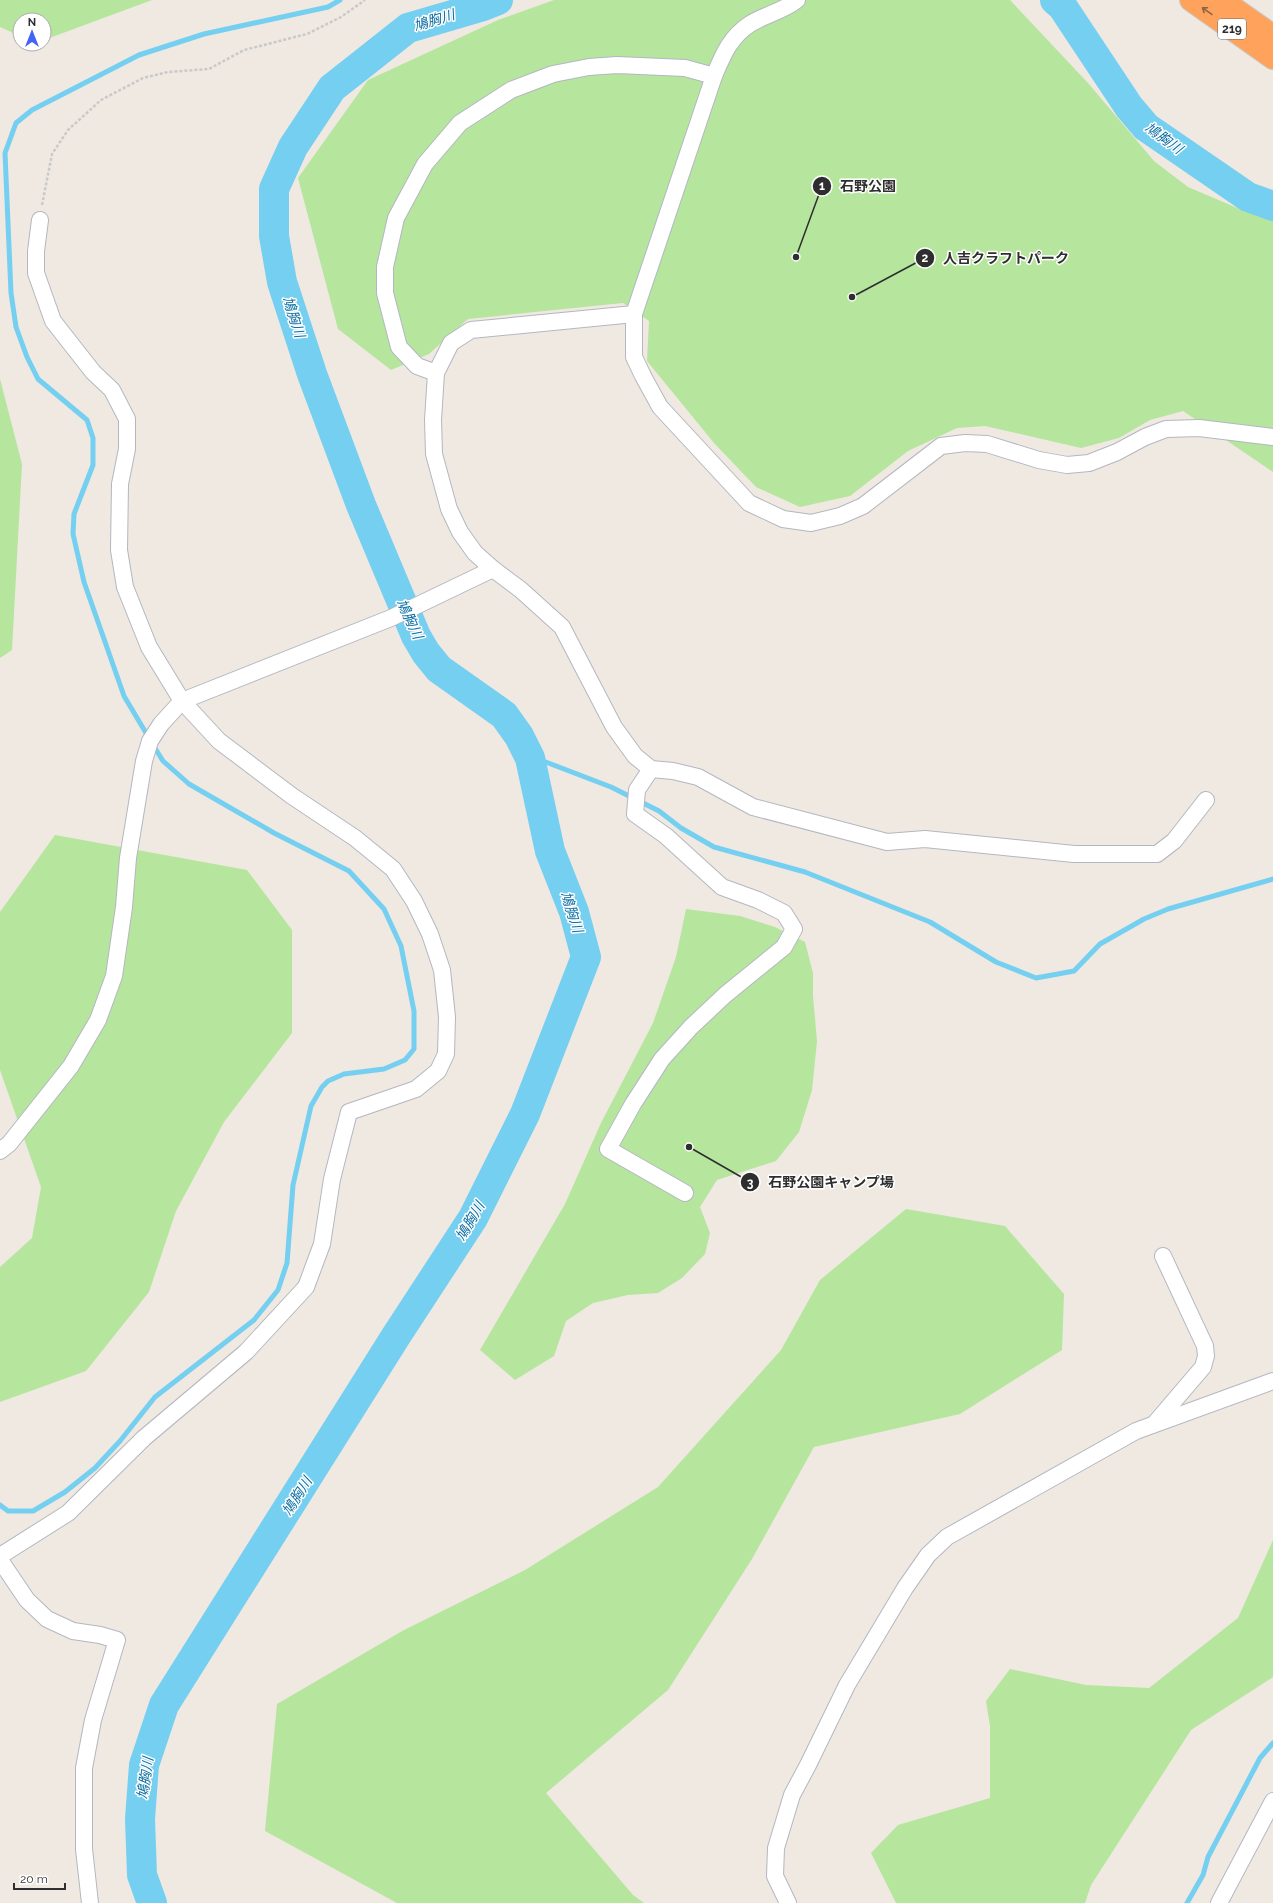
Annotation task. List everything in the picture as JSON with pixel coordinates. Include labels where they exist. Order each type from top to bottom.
[{"type":"highway","name":"219","points":[[1192,0],[1273,58]]},
{"type":"highway","name":"219","points":[[1222,0],[1273,36]]},
{"type":"street","points":[[797,0],[765,18],[750,24],[728,44],[714,76],[634,314],[634,357],[642,376],[660,407],[749,503],[783,519],[811,523],[840,516],[863,506],[941,446],[965,443],[988,444],[1040,460],[1067,465],[1089,463],[1117,452],[1145,437],[1166,429],[1199,428],[1273,437]]},
{"type":"street","points":[[436,373],[417,366],[399,347],[385,293],[385,267],[396,218],[424,164],[460,123],[511,90],[553,74],[589,66],[617,65],[685,68],[714,76]]},
{"type":"street","points":[[0,1556],[68,1512],[144,1438],[246,1352],[306,1287],[322,1244],[332,1179],[349,1112],[416,1089],[438,1071],[446,1054],[447,1017],[442,970],[430,934],[414,901],[393,869],[355,838],[292,796],[219,741],[182,701],[149,647],[125,587],[119,550],[120,484],[127,449],[127,419],[112,390],[93,372],[53,321],[36,273],[36,251],[40,220]]},
{"type":"street","points":[[634,314],[471,330],[451,343],[436,373],[433,420],[434,454],[447,502],[460,532],[475,553],[521,590],[562,627],[599,702],[614,727],[635,756],[651,769],[673,771],[698,777],[753,807],[887,842],[925,839],[1074,854],[1157,854],[1174,841],[1206,800]]},
{"type":"street","points":[[0,1151],[9,1144],[71,1066],[98,1020],[114,976],[128,858],[144,762],[150,741],[160,724],[182,701],[391,618],[493,569]]},
{"type":"street","points":[[651,769],[637,790],[635,814],[666,836],[722,887],[758,900],[784,913],[794,928],[784,947],[725,995],[691,1027],[662,1059],[633,1104],[608,1149],[685,1193]]},
{"type":"street","points":[[1155,1424],[1203,1367],[1206,1356],[1205,1346],[1163,1256]]},
{"type":"street","points":[[788,1903],[776,1876],[776,1848],[792,1794],[808,1765],[847,1685],[905,1588],[928,1555],[947,1537],[1136,1430],[1273,1381]]},
{"type":"street","points":[[0,1560],[27,1600],[48,1619],[73,1631],[100,1635],[117,1640],[94,1720],[84,1768],[84,1849],[88,1897],[76,1903]]},
{"type":"street","points":[[1219,1903],[1273,1801]]},
{"type":"path","points":[[40,220],[52,154],[68,130],[101,100],[143,78],[168,72],[209,69],[244,50],[307,34],[341,17],[366,0]]},
{"type":"green space","points":[[0,0],[152,0],[52,37],[52,12],[12,12],[12,32],[0,27]]},
{"type":"green space","points":[[554,0],[1010,0],[1088,83],[1154,161],[1188,187],[1242,210],[1273,210],[1273,472],[1183,411],[1150,420],[1119,438],[1081,448],[985,426],[957,428],[908,451],[850,496],[800,507],[756,487],[714,443],[647,361],[649,321],[623,303],[468,319],[429,354],[391,370],[338,329],[298,178],[368,80],[498,20]]},
{"type":"green space","points":[[0,379],[22,464],[12,650],[0,658]]},
{"type":"green space","points":[[55,835],[247,870],[292,930],[292,1033],[224,1122],[176,1211],[149,1292],[86,1371],[0,1402],[0,1267],[32,1238],[41,1187],[0,1070],[0,912]]},
{"type":"green space","points":[[686,909],[740,916],[775,927],[805,942],[813,973],[813,996],[817,1041],[812,1090],[799,1132],[776,1161],[717,1180],[700,1207],[710,1233],[705,1254],[682,1278],[658,1293],[628,1295],[593,1303],[566,1321],[554,1356],[515,1380],[480,1350],[565,1204],[601,1123],[653,1023],[676,957]]},
{"type":"green space","points":[[906,1209],[1005,1226],[1064,1294],[1062,1350],[960,1414],[814,1447],[752,1559],[668,1690],[546,1793],[633,1895],[644,1903],[397,1903],[265,1831],[277,1704],[404,1630],[525,1570],[658,1487],[781,1350],[820,1280]]},
{"type":"green space","points":[[1273,1540],[1273,1677],[1191,1730],[1091,1885],[1085,1903],[896,1903],[871,1853],[898,1825],[990,1798],[990,1726],[986,1701],[1010,1669],[1086,1685],[1149,1688],[1238,1618]]},
{"type":"waterway","points":[[149,738],[124,696],[84,582],[73,534],[74,514],[93,465],[93,438],[87,420],[38,379],[27,357],[16,327],[11,293],[5,153],[16,123],[32,110],[139,55],[204,34],[328,7],[340,0]]},
{"type":"waterway","name":"鳩胸川","points":[[152,1903],[142,1875],[140,1819],[144,1765],[164,1705],[396,1336],[473,1218],[525,1114],[586,957],[574,912],[550,851],[530,758],[519,736],[504,715],[439,669],[426,653],[416,636],[361,505],[312,374],[282,282],[274,236],[274,189],[293,147],[332,88],[408,28],[483,6],[498,0]]},
{"type":"waterway","name":"鳩胸川","points":[[1055,0],[1062,6],[1129,107],[1146,127],[1248,197],[1273,206]]},
{"type":"waterway","points":[[0,1505],[8,1511],[33,1511],[65,1492],[95,1468],[120,1441],[155,1397],[254,1320],[278,1290],[287,1263],[293,1185],[311,1106],[322,1087],[328,1081],[344,1074],[384,1069],[405,1060],[414,1049],[414,1011],[401,946],[384,909],[349,871],[274,833],[189,784],[163,761],[153,745]]},
{"type":"waterway","points":[[527,751],[543,761],[611,787],[659,811],[681,828],[714,847],[805,872],[930,922],[996,962],[1036,978],[1074,971],[1100,944],[1144,919],[1168,909],[1273,879]]},
{"type":"waterway","points":[[1187,1903],[1203,1875],[1208,1857],[1260,1758],[1273,1743]]},
{"type":"place","name":"石野公園","points":[[796,257]]},
{"type":"place","name":"人吉クラフトパーク","points":[[852,297]]},
{"type":"place","name":"石野公園キャンプ場","points":[[689,1147]]}]
